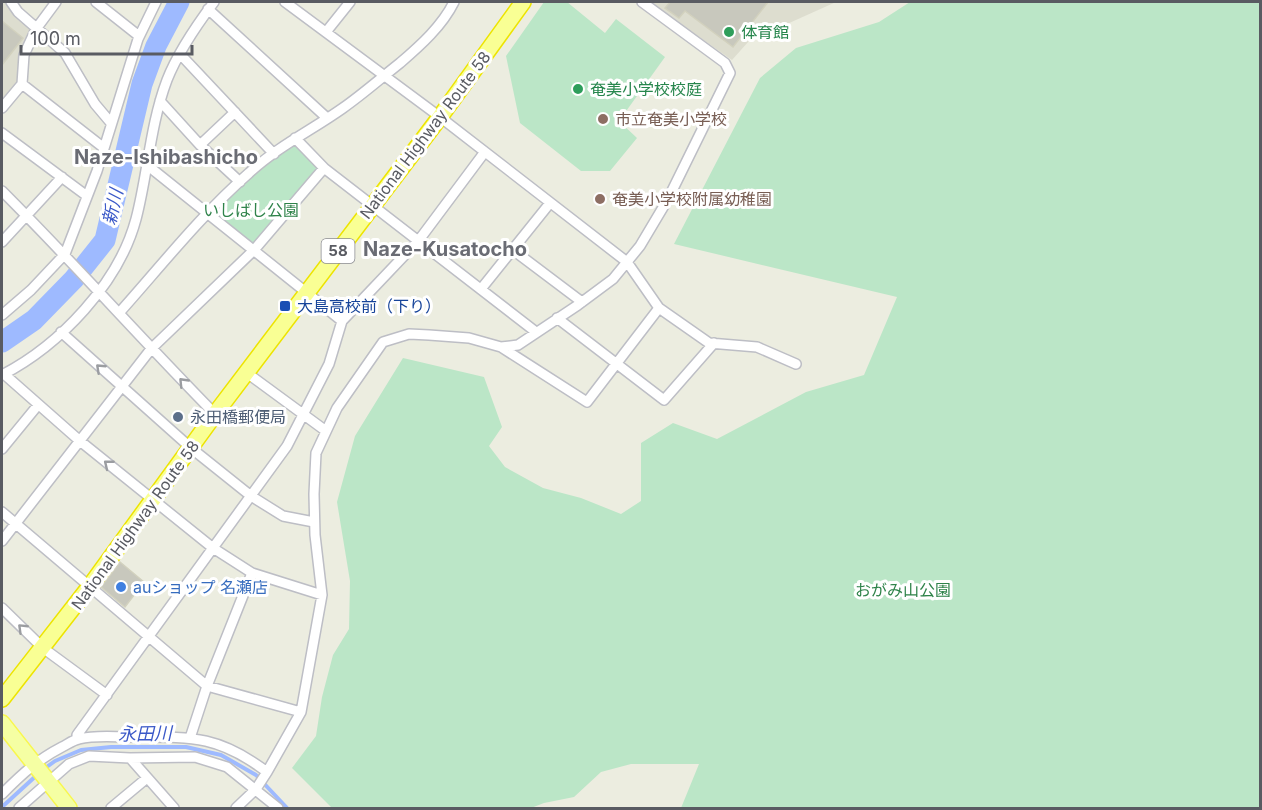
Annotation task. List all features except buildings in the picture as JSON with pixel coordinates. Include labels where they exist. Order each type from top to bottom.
[{"type":"highway","name":"National Highway Route 58","points":[[2,699],[154,501],[215,414],[440,117],[523,2]]},
{"type":"main road","points":[[2,723],[69,808]]},
{"type":"street","points":[[11,2],[18,12],[65,53],[95,104],[111,123]]},
{"type":"street","points":[[2,108],[22,84],[24,55],[36,29],[56,2]]},
{"type":"street","points":[[96,2],[139,36]]},
{"type":"street","points":[[2,315],[67,258],[139,36],[156,2]]},
{"type":"street","points":[[285,2],[440,117],[627,262],[659,308],[709,343],[757,347],[796,364]]},
{"type":"street","points":[[326,32],[350,2]]},
{"type":"street","points":[[118,313],[208,213],[249,172],[384,76],[425,41],[454,2]]},
{"type":"street","points":[[501,347],[518,345],[613,279],[640,246],[668,200],[729,74],[729,68],[725,63],[642,2]]},
{"type":"street","points":[[322,594],[252,573],[213,548],[80,441],[3,374],[62,332],[96,290],[115,271],[136,220],[160,101],[168,78],[196,25],[211,5],[327,118]]},
{"type":"street","points":[[180,54],[274,154]]},
{"type":"street","points":[[22,84],[104,148]]},
{"type":"street","points":[[160,101],[200,145],[240,182]]},
{"type":"street","points":[[200,145],[235,112]]},
{"type":"street","points":[[2,133],[87,196]]},
{"type":"street","points":[[295,138],[324,168],[536,332]]},
{"type":"street","points":[[78,739],[77,735],[287,446],[329,364],[342,321],[419,240],[484,153]]},
{"type":"street","points":[[147,165],[342,321]]},
{"type":"street","points":[[2,541],[120,386],[151,349],[254,250],[324,168]]},
{"type":"street","points":[[2,242],[62,177]]},
{"type":"street","points":[[2,191],[215,414]]},
{"type":"street","points":[[481,289],[550,203]]},
{"type":"street","points":[[513,250],[582,302]]},
{"type":"street","points":[[236,808],[256,789],[300,712],[322,594],[314,522],[316,453],[337,408],[383,342],[409,334],[469,338],[501,347],[587,402],[659,308]]},
{"type":"street","points":[[557,318],[664,400],[714,343]]},
{"type":"street","points":[[62,332],[191,448],[251,496],[284,516],[314,522]]},
{"type":"street","points":[[247,373],[326,430]]},
{"type":"street","points":[[2,449],[38,405]]},
{"type":"street","points":[[2,512],[207,686],[300,712]]},
{"type":"street","points":[[190,738],[207,686],[252,573]]},
{"type":"street","points":[[2,608],[43,648],[107,694]]},
{"type":"street","points":[[2,794],[33,764],[78,739],[98,737],[190,738],[211,741],[246,756],[267,772]]},
{"type":"street","points":[[19,808],[69,764],[89,756],[195,757],[227,767],[278,808]]},
{"type":"street","points":[[130,758],[174,808]]},
{"type":"street","points":[[111,808],[147,778]]},
{"type":"shaded area","points":[[2,2],[11,2],[36,29],[24,55],[22,84],[2,109]]},
{"type":"shaded area","points":[[649,2],[836,2],[749,41],[732,60]]},
{"type":"green space","name":"奄美小学校校庭","points":[[544,2],[567,2],[605,33],[616,19],[665,57],[619,121],[637,138],[610,171],[581,171],[520,123],[506,56]]},
{"type":"green space","name":"おがみ山公園","points":[[910,2],[1260,2],[1260,808],[681,808],[699,764],[631,764],[601,772],[574,797],[531,808],[332,808],[292,768],[316,736],[322,697],[333,655],[349,629],[350,581],[337,502],[355,436],[403,358],[484,377],[502,427],[489,446],[505,467],[543,488],[581,498],[621,514],[641,501],[641,443],[673,423],[717,439],[806,392],[864,375],[897,297],[674,244],[760,78],[796,48],[879,22]]},
{"type":"green space","name":"いしばし公園","points":[[293,141],[321,169],[254,246],[211,212]]},
{"type":"waterway","name":"新川","points":[[2,342],[34,320],[74,279],[105,240],[142,84],[156,46],[179,2]]},
{"type":"waterway","name":"永田川","points":[[44,769],[55,761],[81,750],[111,747],[186,747],[221,755],[256,775],[287,808]]},
{"type":"waterway","name":"永田川","points":[[2,807],[38,774]]},
{"type":"place","name":"体育館","points":[[729,32]]},
{"type":"place","name":"奄美小学校校庭","points":[[578,89]]},
{"type":"place","name":"市立奄美小学校","points":[[603,119]]},
{"type":"place","name":"奄美小学校附属幼稚園","points":[[600,199]]},
{"type":"place","name":"大島高校前（下り）","points":[[285,306]]},
{"type":"place","name":"永田橋郵便局","points":[[178,417]]},
{"type":"place","name":"auショップ 名瀬店","points":[[121,587]]},
{"type":"district","name":"Naze-Ishibashicho","points":[[166,157]]},
{"type":"district","name":"Naze-Kusatocho","points":[[445,249]]}]
